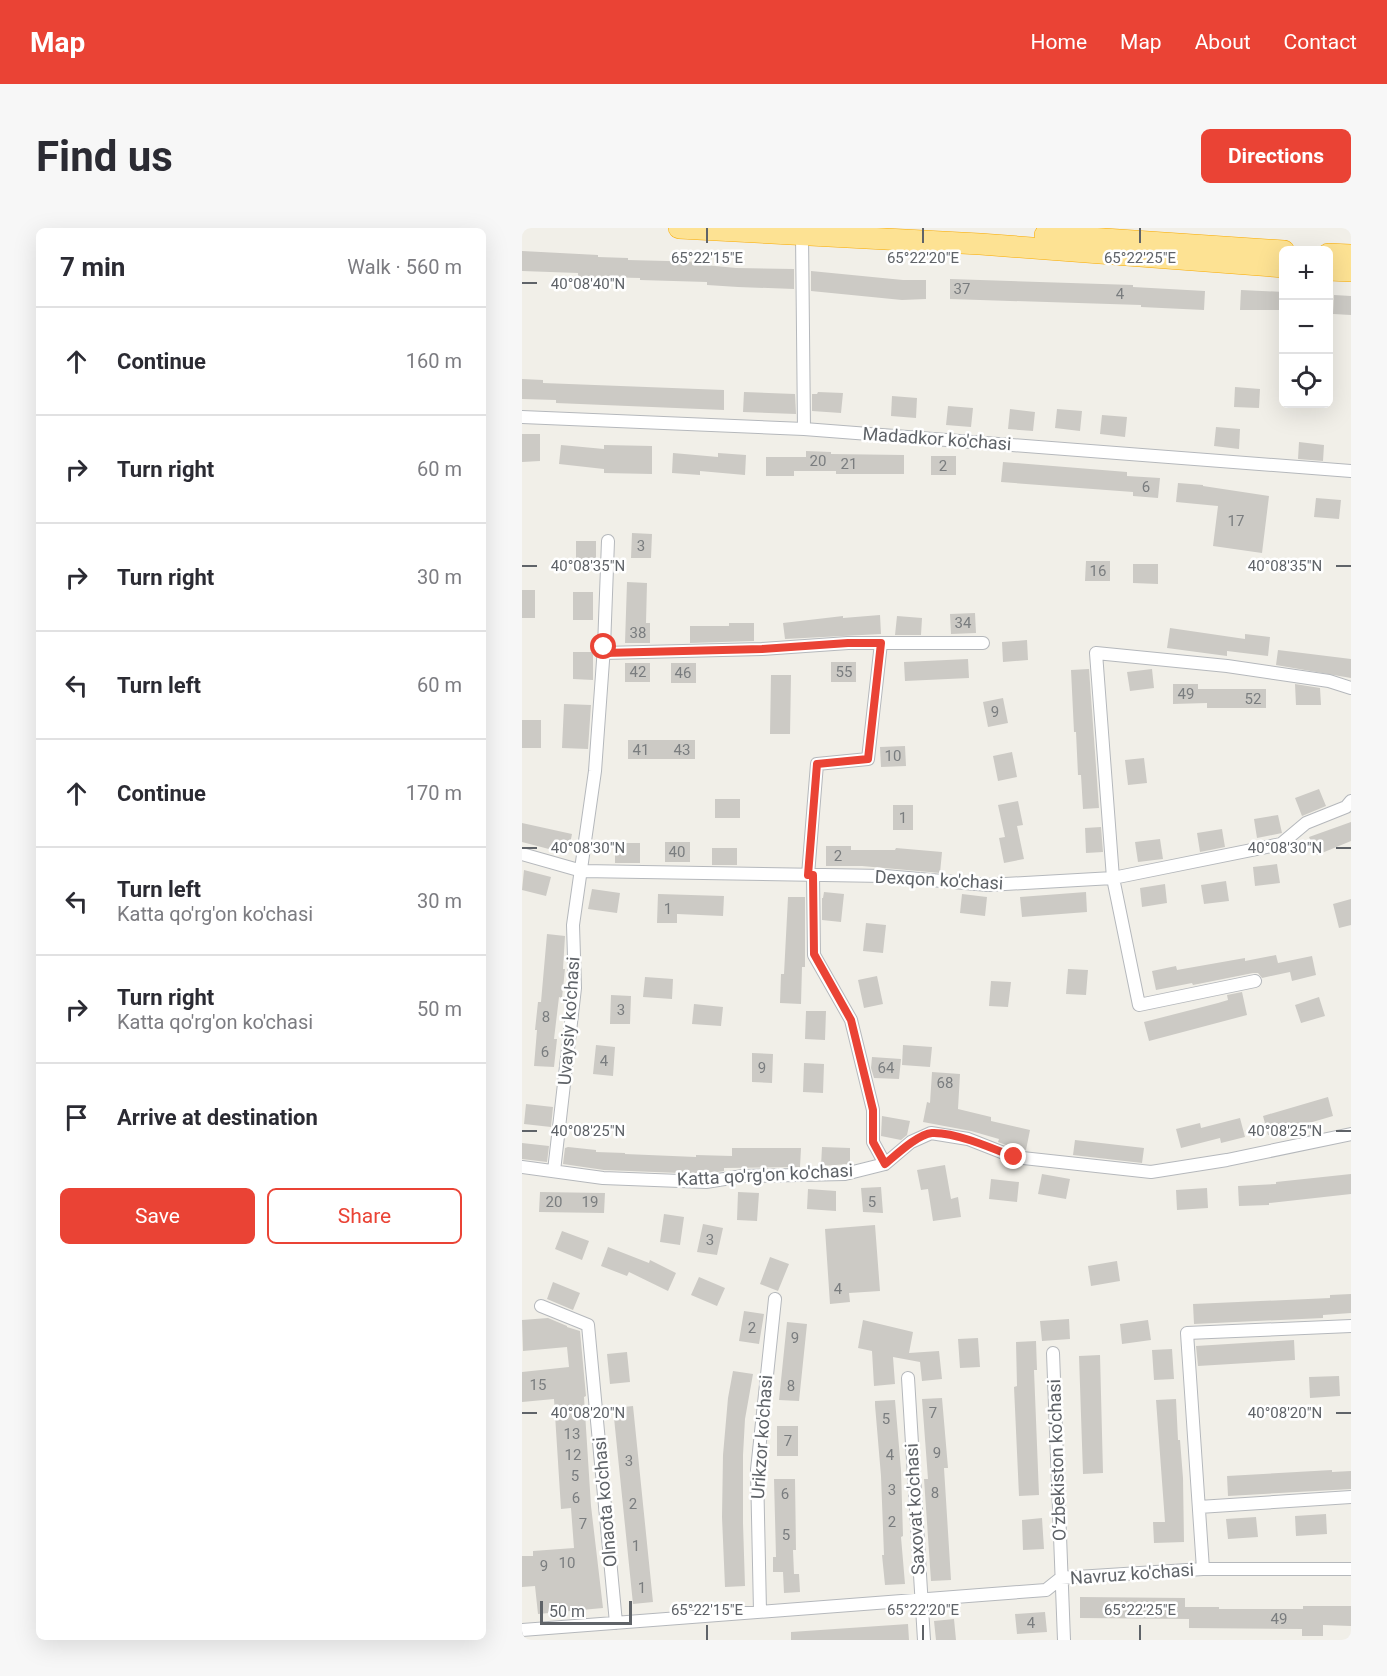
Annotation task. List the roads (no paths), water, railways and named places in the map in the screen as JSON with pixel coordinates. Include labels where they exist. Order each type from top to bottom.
[{"type":"highway","points":[[679,228],[980,244],[1279,267]]},
{"type":"highway","points":[[941,228],[1279,251]]},
{"type":"highway","points":[[1333,254],[1351,255]]},
{"type":"highway","points":[[1333,270],[1351,271]]},
{"type":"street","points":[[802,234],[804,429]]},
{"type":"street","name":"Madadkor ko'chasi","points":[[522,417],[804,429],[1351,471]]},
{"type":"street","name":"Uvaysiy ko'chasi","points":[[554,1171],[575,988],[573,925],[595,771],[604,653],[608,541]]},
{"type":"street","points":[[604,653],[762,649],[848,643],[983,643]]},
{"type":"street","points":[[881,643],[868,759],[817,764],[811,875],[814,954],[851,1020],[873,1110],[873,1142],[885,1164]]},
{"type":"street","points":[[1254,981],[1138,1005],[1113,878],[1096,653],[1227,666],[1329,681],[1351,688]]},
{"type":"street","name":"Dexqon ko'chasi","points":[[522,854],[582,871],[885,876],[988,885],[1113,878],[1281,844],[1306,823],[1346,807],[1351,801]]},
{"type":"street","name":"Katta qo'rg'on ko'chasi","points":[[522,1167],[603,1178],[706,1182],[742,1176],[845,1173],[885,1164],[911,1142],[931,1133],[968,1139],[1014,1157],[1151,1173],[1351,1134]]},
{"type":"street","name":"Urikzor ko'chasi","points":[[760,1611],[757,1470],[776,1299]]},
{"type":"street","name":"Olnaota ko'chasi","points":[[541,1306],[588,1325],[616,1623]]},
{"type":"street","points":[[1203,1569],[1187,1333],[1351,1326]]},
{"type":"street","name":"O‘zbekiston ko‘chasi","points":[[1053,1353],[1064,1640]]},
{"type":"street","name":"Saxovat ko'chasi","points":[[908,1378],[924,1640]]},
{"type":"street","points":[[1199,1507],[1351,1497]]},
{"type":"street","name":"Navruz ko'chasi","points":[[522,1630],[1046,1590],[1061,1578],[1203,1569],[1351,1569]]}]
